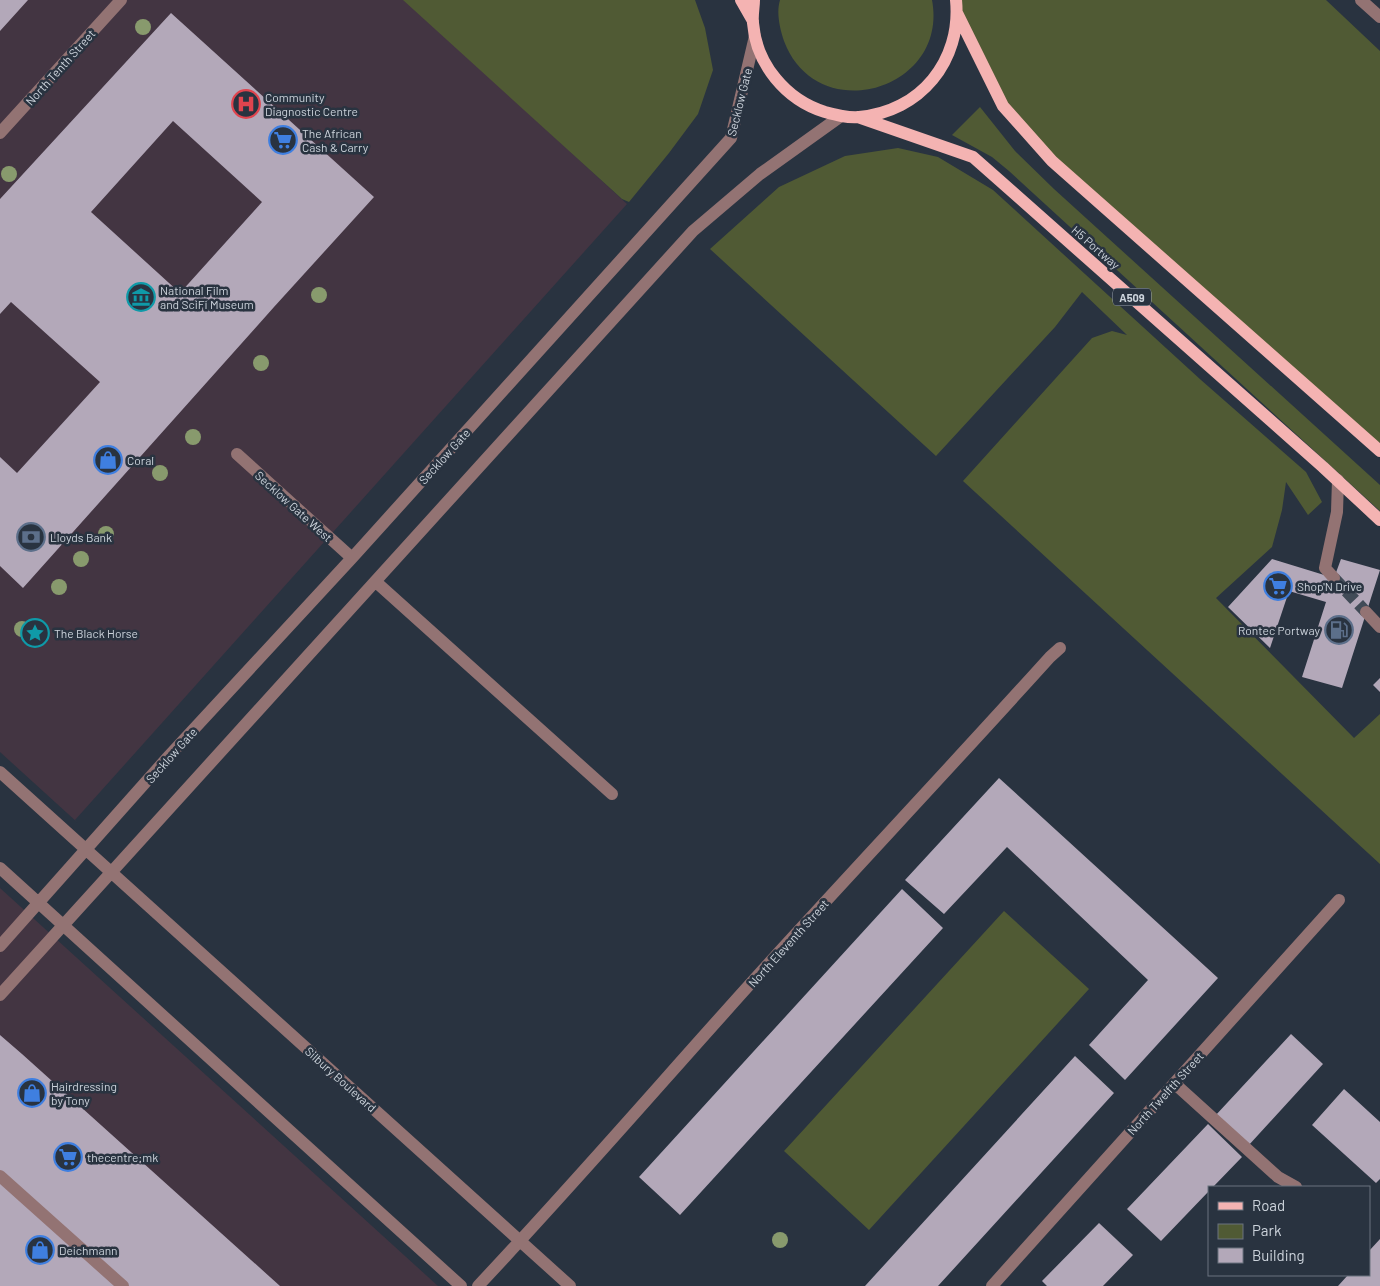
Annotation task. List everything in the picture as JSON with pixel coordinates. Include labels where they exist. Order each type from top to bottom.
[{"type":"main road","points":[[742,0],[753,21]]},
{"type":"main road","points":[[754,0],[753,21],[755,36],[766,65],[785,90],[811,107],[841,116],[858,117],[889,111],[917,96],[939,73],[953,44],[956,3]]},
{"type":"main road","points":[[956,3],[1003,106],[1052,161],[1379,447]]},
{"type":"main road","name":"H5 Portway","points":[[858,117],[973,157],[1338,480],[1380,520]]},
{"type":"street","name":"North Tenth Street","points":[[0,133],[121,0]]},
{"type":"street","points":[[1361,0],[1380,17]]},
{"type":"street","name":"Secklow Gate","points":[[39,902],[168,757],[352,558],[731,138],[755,36]]},
{"type":"street","points":[[0,995],[693,231],[760,174],[841,116]]},
{"type":"street","name":"Secklow Gate West","points":[[236,454],[352,558]]},
{"type":"street","points":[[1334,578],[1325,568],[1337,512],[1338,480]]},
{"type":"street","points":[[376,582],[612,794]]},
{"type":"street","points":[[1366,612],[1380,627]]},
{"type":"street","name":"North Eleventh Street","points":[[478,1286],[566,1192],[594,1158],[775,957],[1060,648]]},
{"type":"street","points":[[0,772],[86,849]]},
{"type":"street","name":"Silbury Boulevard","points":[[86,849],[570,1286]]},
{"type":"street","points":[[0,868],[461,1286]]},
{"type":"street","name":"North Twelfth Street","points":[[992,1286],[1339,900]]},
{"type":"street","points":[[0,946],[39,902]]},
{"type":"street","points":[[1174,1083],[1278,1177],[1294,1186]]},
{"type":"street","points":[[0,1176],[122,1286]]},
{"type":"shaded area","points":[[0,0],[406,0],[627,204],[75,820],[78,823],[0,752]]},
{"type":"shaded area","points":[[0,888],[438,1286],[0,1286]]},
{"type":"green space","points":[[403,0],[695,0],[705,28],[713,70],[698,114],[629,202],[622,199]]},
{"type":"green space","points":[[780,0],[932,0],[932,31],[921,57],[901,76],[877,87],[850,90],[823,84],[801,68],[784,41],[778,16]]},
{"type":"green space","points":[[956,0],[1326,0],[1380,51],[1380,442],[1376,446],[1052,161],[1003,106]]},
{"type":"green space","points":[[980,107],[1015,151],[1054,189],[1380,485],[1380,511],[1009,171],[992,157],[952,135]]},
{"type":"green space","points":[[898,148],[938,157],[993,190],[1201,380],[1306,472],[1322,502],[1308,515],[1286,482],[1282,510],[1272,547],[1216,598],[1354,738],[1380,714],[1380,864],[963,481],[1092,338],[1112,331],[1127,335],[1082,292],[1055,327],[936,456],[710,249],[779,187],[845,156]]},
{"type":"green space","points":[[1004,911],[1089,989],[869,1230],[784,1151]]},
{"type":"building","points":[[0,0],[28,0],[0,31]]},
{"type":"building","name":"National Film and SciFi Museum","points":[[171,13],[374,197],[23,588],[0,566],[0,457],[17,473],[100,382],[11,302],[0,314],[0,199]],"holes":[[[173,121],[262,202],[180,293],[91,212]]]},
{"type":"building","name":"Rontec Portway","points":[[1272,559],[1334,578],[1341,559],[1380,570],[1342,688],[1302,677],[1326,602],[1289,591],[1270,648],[1228,607]]},
{"type":"building","points":[[1380,678],[1380,692],[1373,685]]},
{"type":"building","points":[[999,778],[1218,978],[1125,1080],[1089,1045],[1148,980],[1007,847],[944,914],[905,880]]},
{"type":"building","points":[[902,889],[943,928],[680,1215],[639,1177]]},
{"type":"building","points":[[1291,1034],[1323,1064],[1248,1146],[1215,1116]]},
{"type":"building","name":"thecentre:mk","points":[[0,1035],[22,1054],[280,1286],[0,1286]]},
{"type":"building","points":[[1075,1056],[1114,1093],[938,1286],[865,1286]]},
{"type":"building","points":[[1344,1089],[1380,1122],[1380,1179],[1376,1183],[1312,1125]]},
{"type":"building","points":[[1208,1124],[1242,1157],[1214,1186],[1208,1186],[1208,1192],[1161,1241],[1127,1209]]},
{"type":"building","points":[[1099,1223],[1133,1255],[1103,1286],[1047,1286],[1042,1281]]},
{"type":"building","points":[[1380,1239],[1380,1286],[1338,1286],[1347,1276],[1370,1276],[1370,1250]]},
{"type":"tunnel","points":[[1334,578],[1366,612]]},
{"type":"place","name":"Community Diagnostic Centre","points":[[246,104]]},
{"type":"place","name":"The African Cash & Carry","points":[[283,140]]},
{"type":"place","name":"National Film and SciFi Museum","points":[[141,297]]},
{"type":"place","name":"Coral","points":[[108,460]]},
{"type":"place","name":"Lloyds Bank","points":[[31,537]]},
{"type":"place","name":"Shop'N Drive","points":[[1278,586]]},
{"type":"place","name":"Rontec Portway","points":[[1339,630]]},
{"type":"place","name":"The Black Horse","points":[[35,633]]},
{"type":"place","name":"Hairdressing by Tony","points":[[32,1093]]},
{"type":"place","name":"thecentre:mk","points":[[68,1157]]},
{"type":"place","name":"Deichmann","points":[[40,1250]]}]
